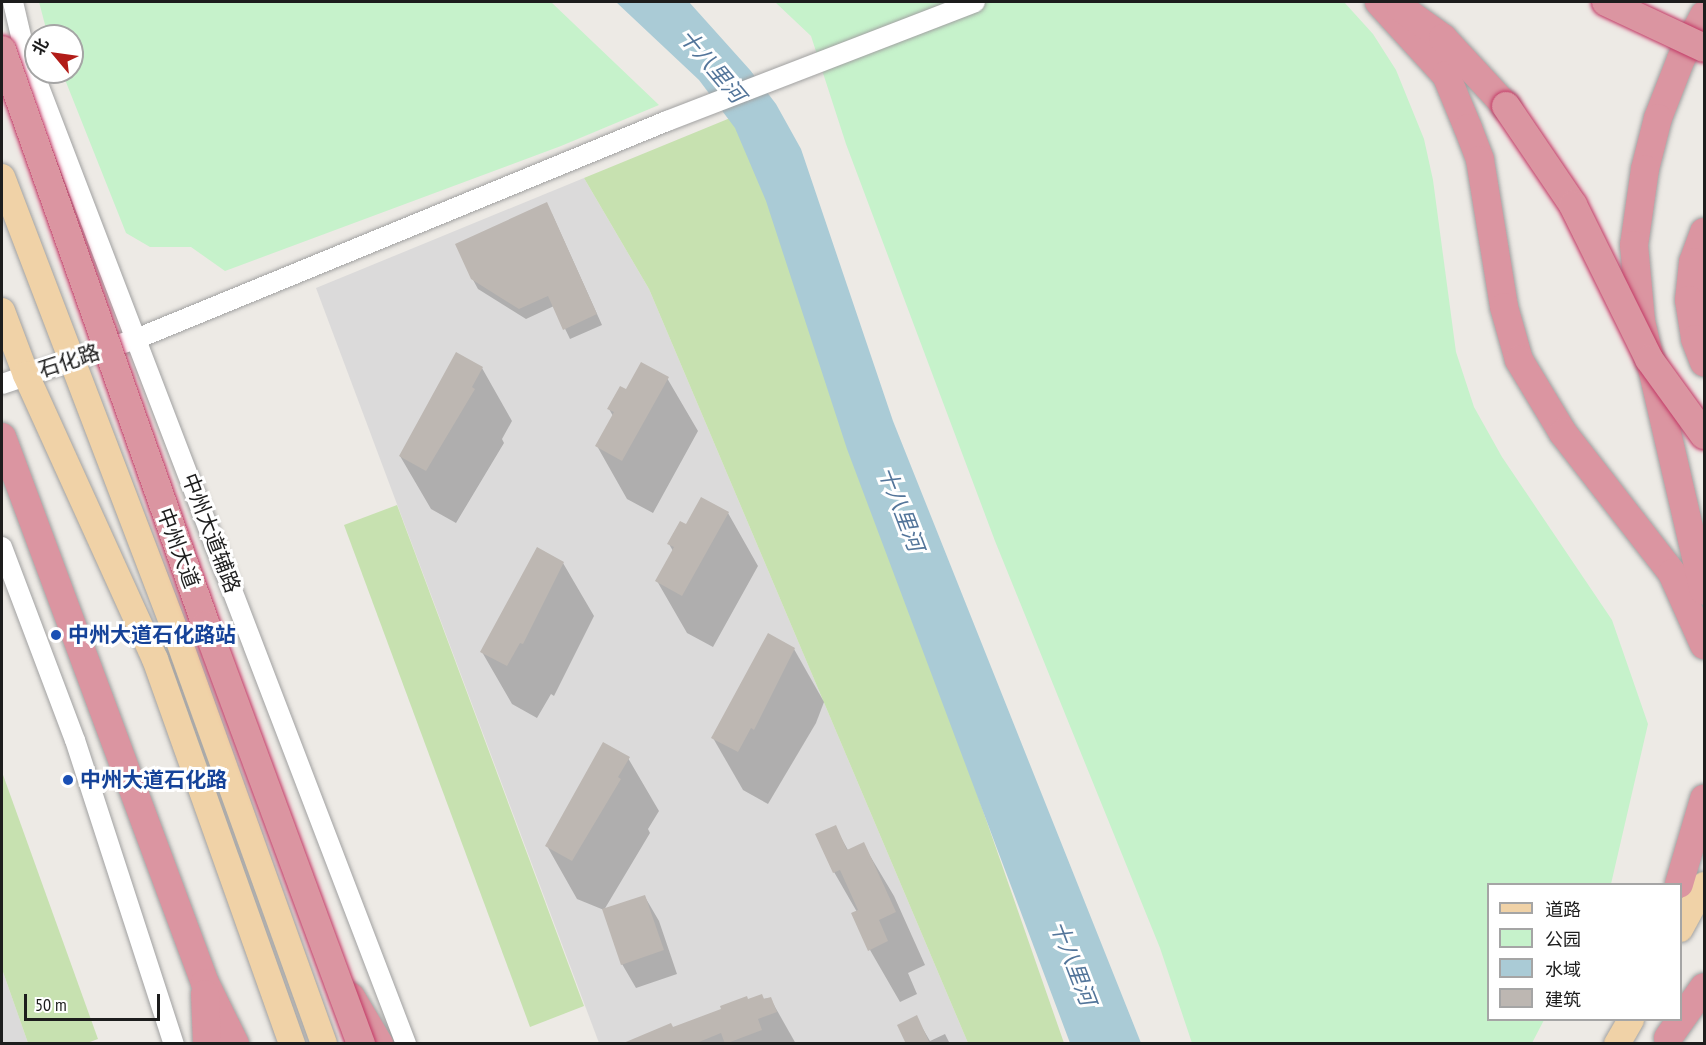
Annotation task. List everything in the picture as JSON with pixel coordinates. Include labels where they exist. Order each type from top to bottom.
[{"type":"highway","points":[[1379,2],[1446,75],[1468,128],[1480,160],[1504,307],[1519,360],[1563,433],[1672,573],[1704,645]]},
{"type":"highway","points":[[1392,2],[1443,38],[1506,106],[1573,205],[1649,359],[1704,435]]},
{"type":"highway","points":[[1606,2],[1704,48]]},
{"type":"highway","points":[[1704,15],[1681,59],[1658,118],[1645,169],[1634,245],[1641,321],[1704,591]]},
{"type":"highway","name":"中州大道","points":[[2,50],[206,625],[361,1044]]},
{"type":"highway","points":[[1704,232],[1693,262],[1689,300],[1695,339],[1704,362]]},
{"type":"highway","points":[[2,437],[205,983],[235,1044]]},
{"type":"highway","points":[[1680,883],[1704,799]]},
{"type":"highway","points":[[333,967],[379,1044]]},
{"type":"highway","points":[[205,983],[207,1044]]},
{"type":"highway","points":[[1682,1017],[1704,987]]},
{"type":"main road","name":"中州大道","points":[[2,177],[70,361],[179,641],[324,1044]]},
{"type":"main road","points":[[2,310],[26,375],[155,659],[292,1044]]},
{"type":"main road","points":[[1682,925],[1704,885]]},
{"type":"main road","points":[[1682,1012],[1704,970]]},
{"type":"main road","points":[[1617,1044],[1629,1021]]},
{"type":"street","name":"中州大道辅路","points":[[13,2],[23,45],[406,1044]]},
{"type":"street","name":"石化路","points":[[2,384],[136,339],[667,121],[819,60],[975,2]]},
{"type":"street","points":[[2,74],[66,158]]},
{"type":"street","points":[[2,547],[75,740],[174,1044]]},
{"type":"shaded area","points":[[584,178],[649,289],[968,1043],[599,1043],[316,288]]},
{"type":"shaded area","points":[[2,969],[28,1043],[2,1043]]},
{"type":"green space","points":[[39,2],[551,2],[659,105],[561,146],[225,271],[191,247],[150,247],[126,233],[67,84],[84,84],[84,24],[45,24]]},
{"type":"green space","points":[[775,2],[1344,2],[1373,34],[1396,70],[1424,139],[1433,180],[1456,352],[1474,407],[1502,457],[1612,620],[1648,724],[1611,883],[1487,883],[1487,1021],[1543,1021],[1532,1043],[1192,1043],[1160,948],[995,541],[846,144],[811,36]]},
{"type":"green space","points":[[740,114],[1064,1043],[968,1043],[649,289],[584,178]]},
{"type":"green space","points":[[397,505],[584,1006],[530,1027],[344,525]]},
{"type":"green space","points":[[2,772],[98,1039],[87,1043],[28,1043],[2,969]]},
{"type":"water","name":"十八里河","points":[[616,2],[689,2],[750,70],[776,104],[801,149],[893,421],[1141,1043],[1070,1043],[847,449],[766,201],[735,128],[699,80]]},
{"type":"building","points":[[547,202],[597,314],[563,330],[548,296],[519,309],[471,279],[455,244]]},
{"type":"building","points":[[456,352],[483,367],[472,387],[475,389],[426,471],[399,456]]},
{"type":"building","points":[[641,362],[669,377],[622,461],[595,446],[614,412],[607,409],[620,386],[626,389]]},
{"type":"building","points":[[701,497],[729,512],[682,596],[655,581],[674,547],[667,544],[680,521],[686,524]]},
{"type":"building","points":[[537,547],[564,562],[523,644],[520,643],[507,666],[480,652]]},
{"type":"building","points":[[768,633],[795,648],[754,730],[751,728],[738,752],[711,738]]},
{"type":"building","points":[[603,742],[630,757],[618,777],[621,779],[572,861],[545,846]]},
{"type":"building","points":[[836,825],[847,850],[864,842],[896,912],[879,920],[888,941],[868,951],[851,913],[858,910],[840,870],[833,873],[815,834]]},
{"type":"building","points":[[645,895],[664,950],[621,965],[602,909]]},
{"type":"building","points":[[762,994],[764,999],[771,997],[777,1012],[758,1019],[762,1030],[725,1044],[721,1033],[694,1044],[621,1044],[671,1023],[673,1027],[721,1009],[720,1006],[747,996],[748,999]]},
{"type":"building","points":[[917,1015],[930,1044],[906,1044],[897,1025]]},
{"type":"place","name":"中州大道石化路站","points":[[56,635]]},
{"type":"place","name":"中州大道石化路","points":[[68,780]]}]
